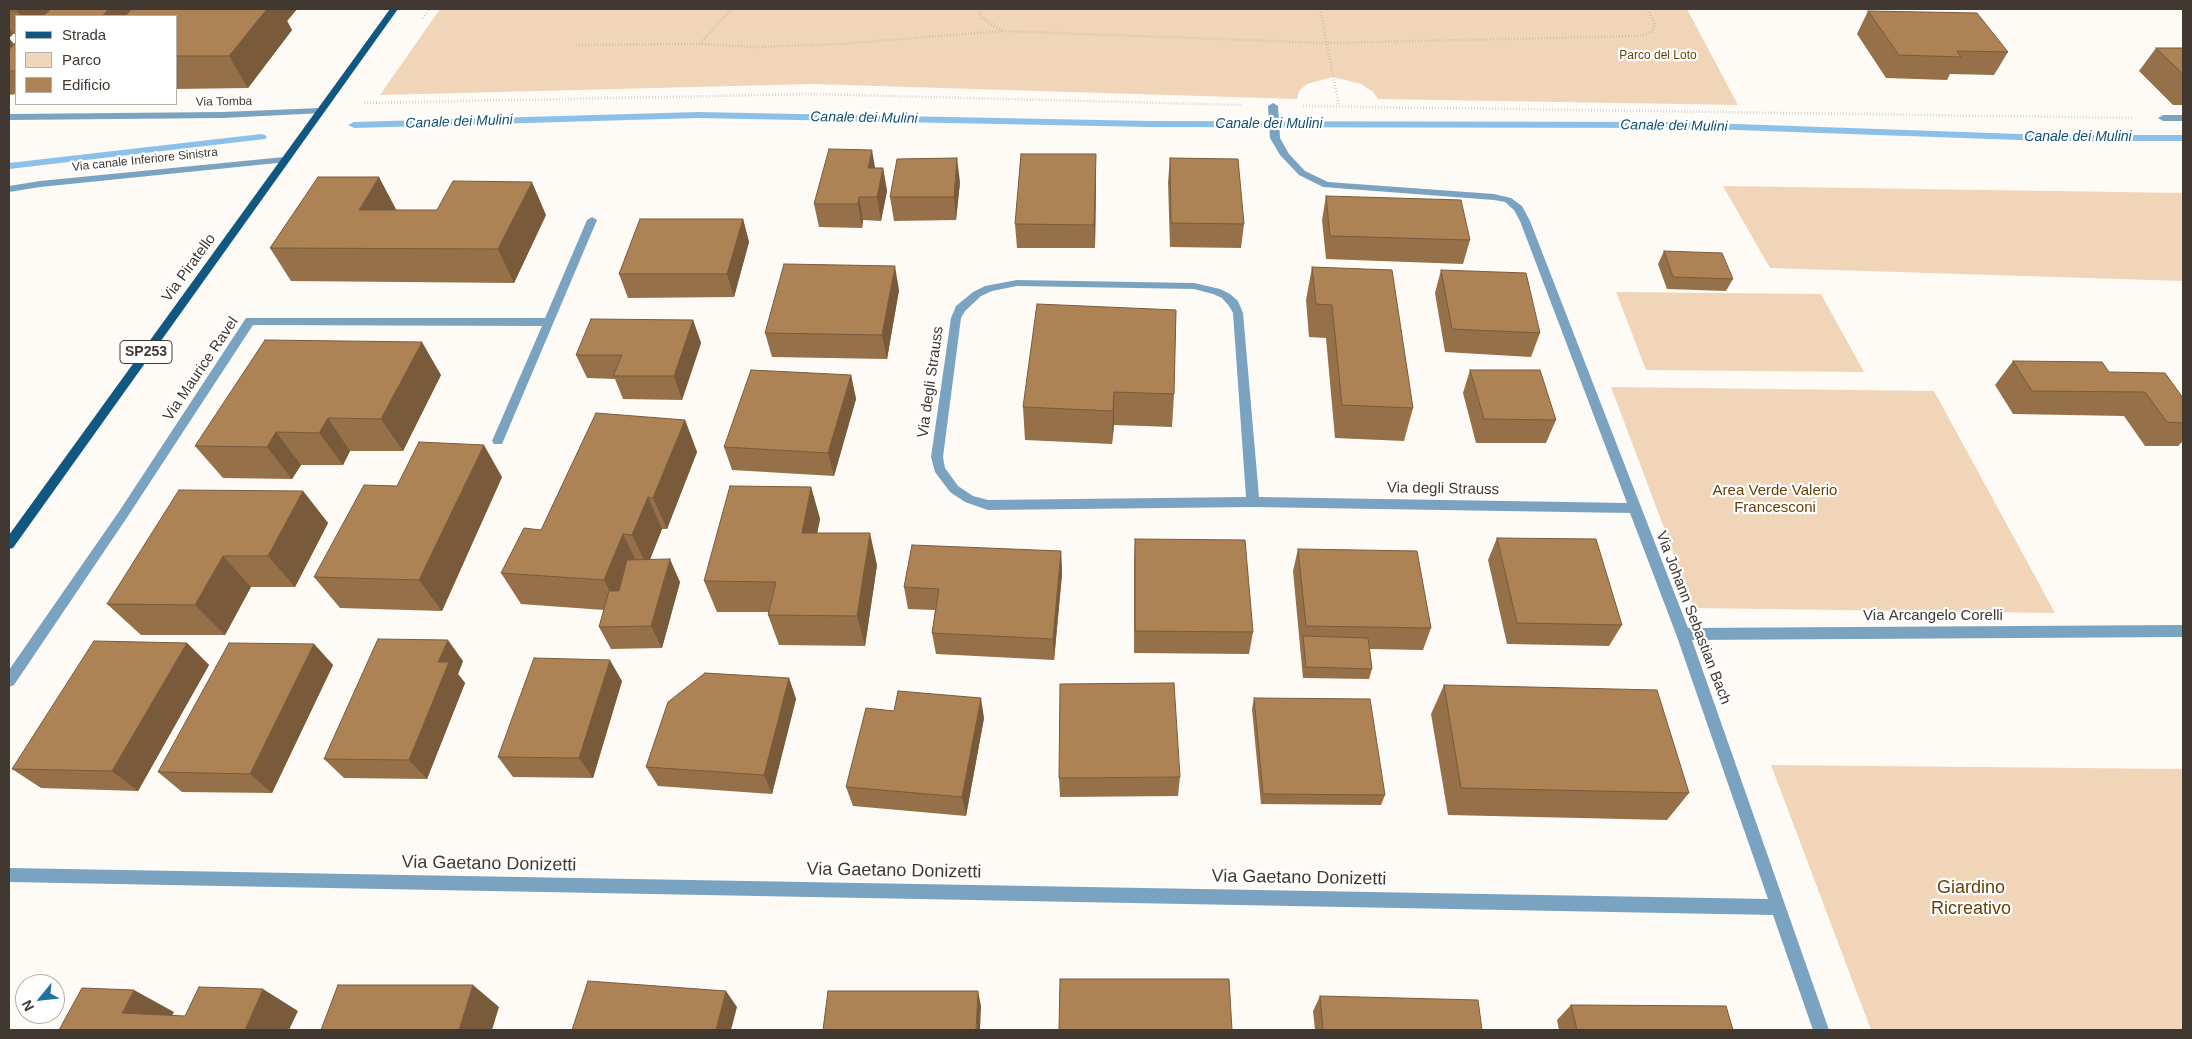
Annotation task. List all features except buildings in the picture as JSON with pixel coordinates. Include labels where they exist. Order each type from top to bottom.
[{"type":"main road","name":"Via Piratello","points":[[9,544],[394,9]]},
{"type":"street","name":"Via Johann Sebastian Bach","points":[[1274,106],[1275,138],[1285,155],[1302,173],[1326,185],[1494,197],[1508,200],[1518,208],[1525,221],[1683,634],[1821,1030]]},
{"type":"street","name":"Via Tomba","points":[[9,117],[223,115],[320,111]]},
{"type":"street","points":[[2163,118],[2183,118]]},
{"type":"street","name":"Via canale Inferiore Sinistra","points":[[9,189],[40,184],[284,160]]},
{"type":"street","points":[[498,441],[592,220]]},
{"type":"street","name":"Via degli Strauss","points":[[1253,502],[1238,313],[1234,304],[1226,296],[1216,291],[1194,286],[1017,284],[989,288],[972,297],[960,309],[956,318],[937,457],[939,469],[954,490],[969,499],[988,505],[1253,502],[1634,508]]},
{"type":"street","name":"Via Maurice Ravel","points":[[9,681],[124,513],[250,321],[549,322]]},
{"type":"street","name":"Via Arcangelo Corelli","points":[[1683,634],[2183,631]]},
{"type":"street","name":"Via Gaetano Donizetti","points":[[9,875],[1779,907]]},
{"type":"path","points":[[418,25],[429,9]]},
{"type":"path","points":[[700,44],[731,9]]},
{"type":"path","points":[[979,9],[982,18],[1003,31]]},
{"type":"path","points":[[1320,9],[1339,106]]},
{"type":"path","points":[[576,45],[700,44],[755,47],[839,44],[1003,31],[1327,43],[1640,36],[1652,32],[1655,25],[1648,9]]},
{"type":"path","points":[[367,100],[364,103],[407,104]]},
{"type":"green space","name":"Parco del Loto","points":[[440,9],[1687,9],[1738,105],[1378,99],[1372,91],[1361,84],[1333,77],[1307,84],[1299,91],[1297,99],[813,84],[380,95]]},
{"type":"green space","points":[[1723,186],[2183,193],[2183,281],[1770,268]]},
{"type":"green space","points":[[1616,292],[1821,294],[1864,372],[1646,370]]},
{"type":"green space","name":"Area Verde Valerio Francesconi","points":[[1611,387],[1934,391],[2055,613],[1694,608]]},
{"type":"green space","name":"Giardino Ricreativo","points":[[1771,765],[2183,769],[2183,1030],[1871,1030]]},
{"type":"waterway","name":"Canale dei Mulini","points":[[354,125],[698,115],[1149,124],[1680,125],[2048,138],[2183,138]]},
{"type":"waterway","name":"Canale dei Mulini","points":[[9,166],[261,137]]}]
